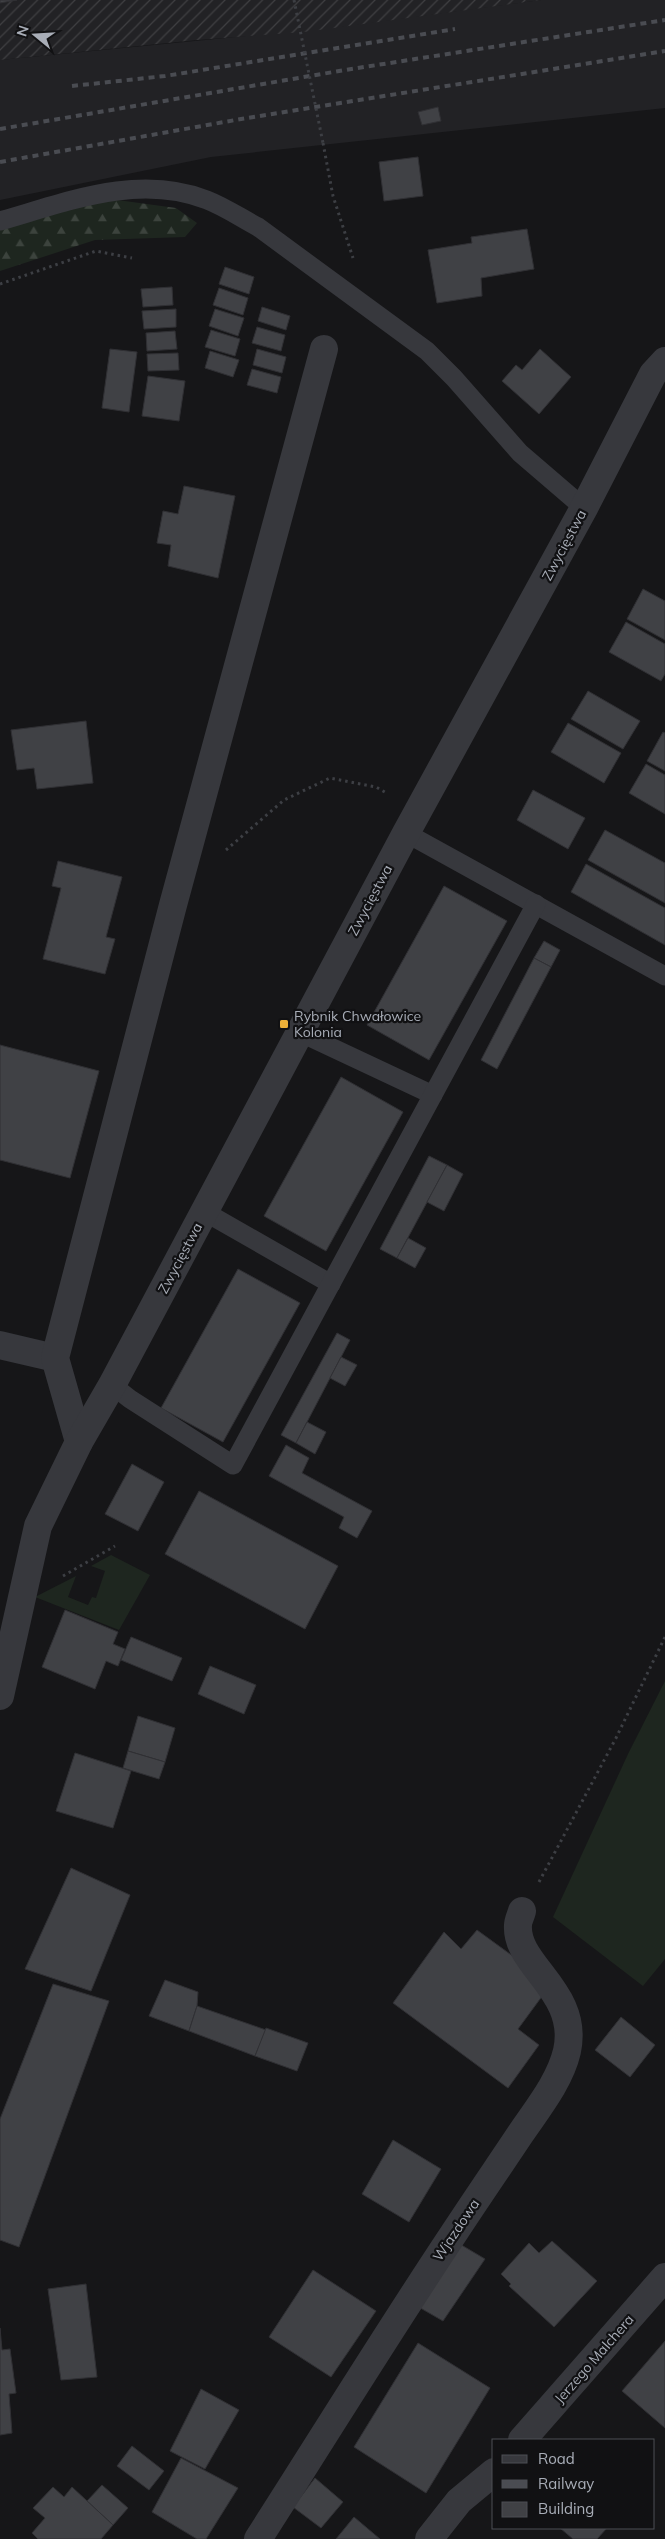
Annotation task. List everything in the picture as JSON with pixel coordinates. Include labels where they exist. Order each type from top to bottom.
[{"type":"street","points":[[79,1442],[55,1358],[174,905],[324,349]]},
{"type":"street","name":"Zwycięstwa","points":[[0,1696],[38,1526],[79,1442],[112,1385],[413,822],[584,508],[653,374],[665,361]]},
{"type":"street","points":[[0,1345],[55,1358]]},
{"type":"street","name":"Wjazdowa","points":[[258,2539],[424,2278],[541,2104],[561,2068],[567,2051],[567,2021],[556,1992],[529,1958],[520,1939],[518,1925],[522,1911]]},
{"type":"street","name":"Jerzego Malchera","points":[[523,2439],[665,2277]]},
{"type":"street","points":[[430,2539],[460,2501],[492,2474]]},
{"type":"lane","points":[[0,221],[106,191],[154,188],[207,200],[258,227],[427,351],[454,378],[520,453],[584,508]]},
{"type":"lane","points":[[413,822],[536,904],[665,976]]},
{"type":"lane","points":[[112,1385],[130,1399],[233,1466],[536,904]]},
{"type":"lane","points":[[301,1033],[433,1096]]},
{"type":"lane","points":[[205,1212],[331,1284]]},
{"type":"path","points":[[294,0],[334,196],[356,267],[347,292]]},
{"type":"path","points":[[0,284],[96,251],[132,258]]},
{"type":"path","points":[[284,800],[330,778],[376,787],[413,822]]},
{"type":"path","points":[[58,1579],[115,1546]]},
{"type":"path","points":[[522,1911],[616,1738],[665,1637]]},
{"type":"shaded area","points":[[0,0],[541,0],[304,32],[197,40],[0,60]]},
{"type":"shaded area","points":[[541,0],[665,0],[665,108],[211,157],[0,200],[0,60],[329,28]]},
{"type":"green space","points":[[88,196],[176,208],[197,223],[185,237],[95,240],[0,271],[0,226]]},
{"type":"green space","points":[[111,1555],[150,1575],[119,1630],[35,1597],[76,1576],[68,1597],[88,1605],[92,1597],[96,1598],[105,1571],[91,1566]]},
{"type":"green space","points":[[665,1681],[665,1959],[643,1986],[553,1917],[628,1754]]},
{"type":"building","points":[[0,0],[17,0],[0,3]]},
{"type":"building","points":[[438,107],[441,121],[422,125],[418,112]]},
{"type":"building","points":[[418,157],[423,196],[384,201],[379,162]]},
{"type":"building","points":[[527,229],[534,269],[481,278],[482,296],[437,303],[428,250],[472,243],[471,237]]},
{"type":"building","points":[[225,267],[254,277],[249,294],[219,284]]},
{"type":"building","points":[[172,287],[173,305],[143,307],[141,289]]},
{"type":"building","points":[[219,288],[248,298],[243,315],[213,305]]},
{"type":"building","points":[[262,307],[290,316],[286,330],[258,321]]},
{"type":"building","points":[[176,309],[176,327],[144,329],[142,311]]},
{"type":"building","points":[[215,309],[244,318],[238,336],[209,326]]},
{"type":"building","points":[[257,327],[285,335],[281,351],[252,343]]},
{"type":"building","points":[[211,330],[240,339],[235,356],[205,347]]},
{"type":"building","points":[[175,331],[177,349],[147,351],[146,333]]},
{"type":"building","points":[[110,349],[137,352],[129,412],[102,408]]},
{"type":"building","points":[[257,349],[286,357],[282,373],[253,365]]},
{"type":"building","points":[[540,349],[571,377],[539,414],[502,381],[516,365],[522,370]]},
{"type":"building","points":[[210,351],[239,360],[233,377],[205,368]]},
{"type":"building","points":[[178,353],[179,370],[148,371],[147,354]]},
{"type":"building","points":[[252,369],[281,377],[277,393],[247,385]]},
{"type":"building","points":[[148,376],[185,381],[179,421],[142,416]]},
{"type":"building","points":[[184,486],[235,496],[218,578],[168,566],[171,545],[157,543],[163,511],[178,514]]},
{"type":"building","points":[[643,589],[665,601],[665,640],[627,619]]},
{"type":"building","points":[[626,622],[665,644],[665,674],[661,681],[609,652]]},
{"type":"building","points":[[588,691],[640,721],[623,749],[571,719]]},
{"type":"building","points":[[86,721],[93,783],[37,789],[34,768],[17,770],[11,730]]},
{"type":"building","points":[[568,723],[621,753],[604,783],[551,752]]},
{"type":"building","points":[[663,732],[665,733],[665,771],[647,761]]},
{"type":"building","points":[[646,764],[665,775],[665,814],[629,793]]},
{"type":"building","points":[[533,790],[585,818],[568,849],[517,820]]},
{"type":"building","points":[[605,830],[665,863],[665,903],[588,860]]},
{"type":"building","points":[[58,861],[122,877],[106,937],[115,939],[105,974],[43,959],[61,888],[52,886]]},
{"type":"building","points":[[586,864],[665,908],[665,945],[571,892]]},
{"type":"building","points":[[444,886],[507,921],[429,1060],[367,1025]]},
{"type":"building","points":[[544,941],[560,950],[551,967],[534,958]]},
{"type":"building","points":[[534,958],[551,967],[497,1069],[481,1060]]},
{"type":"building","points":[[0,1045],[99,1071],[70,1178],[0,1160]]},
{"type":"building","points":[[341,1077],[403,1112],[326,1251],[264,1216]]},
{"type":"building","points":[[429,1156],[447,1165],[397,1258],[380,1249]]},
{"type":"building","points":[[447,1165],[463,1174],[444,1211],[427,1202]]},
{"type":"building","points":[[408,1238],[426,1248],[415,1268],[397,1258]]},
{"type":"building","points":[[238,1269],[300,1303],[223,1442],[161,1408]]},
{"type":"building","points":[[337,1333],[350,1340],[296,1443],[281,1435]]},
{"type":"building","points":[[341,1357],[357,1365],[345,1386],[330,1378]]},
{"type":"building","points":[[307,1422],[326,1432],[315,1454],[296,1443]]},
{"type":"building","points":[[286,1445],[309,1458],[302,1473],[372,1511],[357,1538],[339,1528],[344,1517],[269,1476]]},
{"type":"building","points":[[132,1464],[164,1482],[138,1531],[105,1514]]},
{"type":"building","points":[[199,1491],[338,1566],[305,1629],[165,1554]]},
{"type":"building","points":[[65,1610],[118,1632],[113,1644],[125,1649],[118,1666],[106,1661],[95,1689],[42,1667]]},
{"type":"building","points":[[131,1637],[182,1658],[172,1681],[121,1660]]},
{"type":"building","points":[[210,1666],[256,1685],[244,1714],[198,1694]]},
{"type":"building","points":[[138,1716],[175,1728],[165,1762],[128,1751]]},
{"type":"building","points":[[128,1751],[165,1762],[159,1779],[123,1768]]},
{"type":"building","points":[[75,1753],[131,1771],[113,1828],[56,1811]]},
{"type":"building","points":[[71,1868],[130,1895],[91,1991],[25,1969]]},
{"type":"building","points":[[477,1930],[551,1984],[518,2029],[539,2045],[508,2088],[393,2003],[444,1932],[461,1949]]},
{"type":"building","points":[[165,1980],[198,1992],[197,2006],[189,2031],[149,2016]]},
{"type":"building","points":[[53,1984],[109,2001],[19,2247],[0,2240],[0,2119]]},
{"type":"building","points":[[197,2006],[266,2030],[255,2056],[189,2031]]},
{"type":"building","points":[[621,2017],[655,2045],[630,2077],[595,2050]]},
{"type":"building","points":[[266,2028],[308,2043],[297,2071],[255,2056]]},
{"type":"building","points":[[393,2140],[441,2169],[409,2222],[362,2194]]},
{"type":"building","points":[[552,2241],[597,2281],[554,2327],[509,2286],[511,2284],[501,2274],[529,2243],[539,2253]]},
{"type":"building","points":[[458,2243],[485,2259],[443,2321],[417,2306]]},
{"type":"building","points":[[313,2270],[376,2311],[331,2377],[269,2337]]},
{"type":"building","points":[[86,2284],[97,2377],[61,2380],[48,2289]]},
{"type":"building","points":[[0,2328],[2,2350],[10,2349],[16,2393],[9,2394],[12,2433],[0,2435]]},
{"type":"building","points":[[665,2341],[665,2428],[622,2391]]},
{"type":"building","points":[[418,2343],[490,2388],[426,2493],[354,2447]]},
{"type":"building","points":[[201,2389],[239,2410],[205,2469],[170,2451]]},
{"type":"building","points":[[132,2446],[164,2471],[149,2490],[117,2466]]},
{"type":"building","points":[[181,2458],[238,2488],[206,2539],[197,2539],[152,2512]]},
{"type":"building","points":[[315,2478],[343,2502],[321,2528],[293,2507]]},
{"type":"building","points":[[102,2485],[128,2508],[113,2525],[87,2501]]},
{"type":"building","points":[[53,2487],[64,2497],[72,2487],[113,2525],[101,2539],[38,2539],[32,2533],[45,2518],[33,2508]]},
{"type":"building","points":[[354,2517],[380,2539],[336,2539]]},
{"type":"building","points":[[561,2529],[606,2529],[597,2539],[573,2539]]},
{"type":"railway","points":[[0,129],[345,70],[665,20]]},
{"type":"railway","points":[[72,86],[165,76],[455,29]]},
{"type":"railway","points":[[0,162],[241,119],[665,51]]},
{"type":"place","name":"Rybnik Chwałowice Kolonia","points":[[284,1024]]}]
